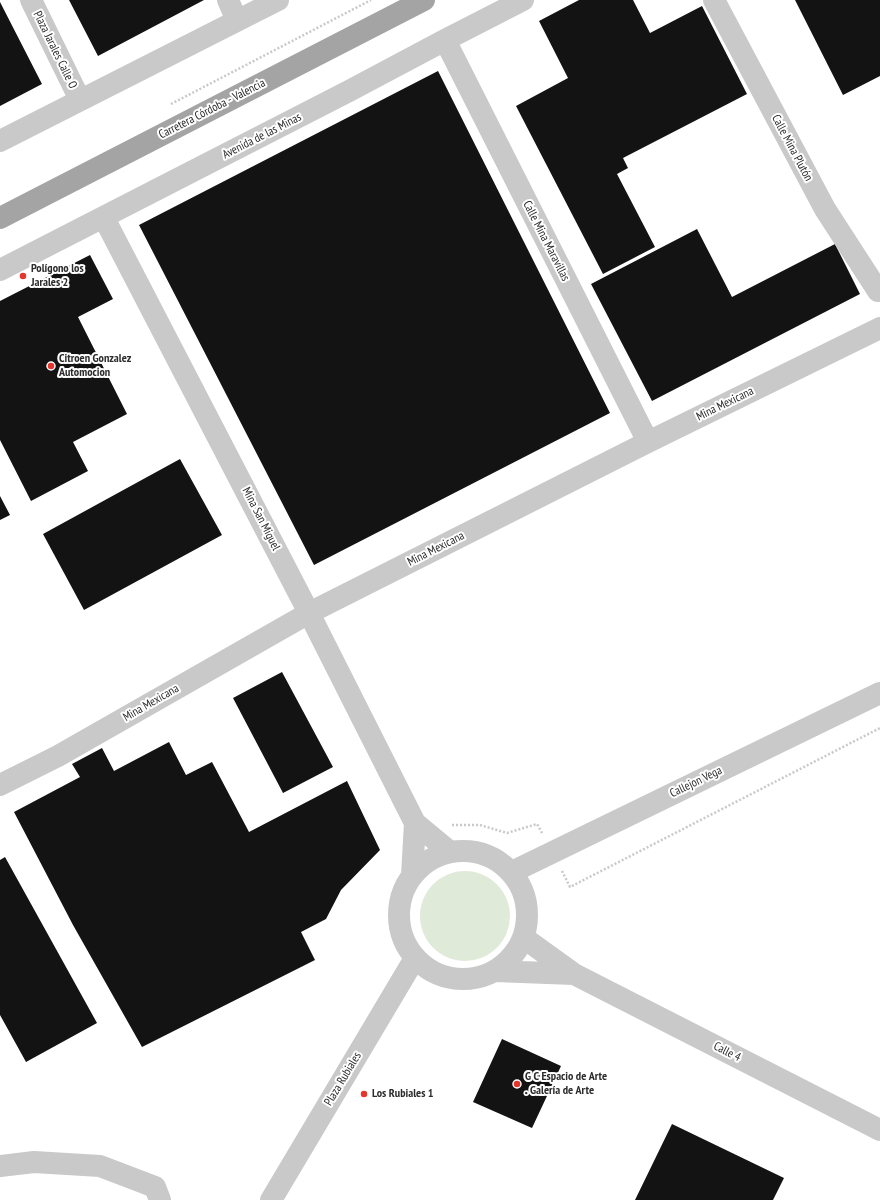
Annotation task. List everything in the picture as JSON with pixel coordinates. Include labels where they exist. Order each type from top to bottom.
[{"type":"main road","name":"Carretera Córdoba - Valencia","points":[[0,218],[424,0]]},
{"type":"street","name":"Plaza Jarales Calle O","points":[[31,0],[80,100]]},
{"type":"street","points":[[228,0],[237,21]]},
{"type":"street","points":[[0,142],[278,0]]},
{"type":"street","name":"Avenida de las Minas","points":[[0,270],[104,218],[523,0]]},
{"type":"street","name":"Calle Mina Plutón","points":[[714,0],[825,209],[878,291]]},
{"type":"street","name":"Calle Mina Maravillas","points":[[445,40],[648,442]]},
{"type":"street","name":"Mina San Miguel","points":[[104,218],[309,613],[415,823]]},
{"type":"street","name":"Mina Mexicana","points":[[0,785],[58,756],[309,613],[648,442],[880,328]]},
{"type":"street","name":"Callejon Vega","points":[[512,872],[880,692]]},
{"type":"street","points":[[415,823],[450,852]]},
{"type":"street","points":[[412,875],[415,823]]},
{"type":"street","points":[[467,850],[484,854],[499,861],[512,872],[521,886],[527,903],[528,920],[524,938],[517,951],[507,962],[495,971],[474,979],[453,979],[432,972],[415,958],[403,939],[398,917],[402,895],[412,875],[423,865],[436,857],[450,852],[467,850]]},
{"type":"street","name":"Calle 4","points":[[524,938],[574,974],[880,1130]]},
{"type":"street","name":"Plaza Rubiales","points":[[271,1200],[415,958]]},
{"type":"street","points":[[495,971],[574,974]]},
{"type":"street","points":[[0,1166],[34,1162],[100,1166],[155,1187],[160,1200]]},
{"type":"path","points":[[170,104],[371,0]]},
{"type":"path","points":[[448,825],[480,825],[507,833],[537,824],[570,886],[880,728]]},
{"type":"green space","points":[[465,871],[482,875],[497,884],[506,899],[510,916],[506,933],[497,948],[482,957],[465,961],[448,957],[433,948],[424,933],[420,916],[424,899],[433,884],[448,875]]},
{"type":"building","points":[[69,0],[204,0],[98,56]]},
{"type":"building","points":[[579,0],[633,0],[650,33],[702,6],[747,94],[623,158],[628,168],[617,174],[655,247],[603,274],[516,106],[568,78],[539,21]]},
{"type":"building","points":[[795,0],[880,0],[880,76],[843,95]]},
{"type":"building","points":[[0,2],[42,84],[0,106]]},
{"type":"building","points":[[438,71],[610,413],[314,565],[139,225]]},
{"type":"building","points":[[697,229],[732,297],[835,244],[860,294],[652,401],[591,284]]},
{"type":"building","name":"Citroen Gonzalez Automocion","points":[[90,255],[113,299],[78,317],[127,414],[73,442],[88,471],[31,501],[0,440],[0,301]]},
{"type":"building","points":[[180,459],[222,535],[84,610],[43,534]]},
{"type":"building","points":[[0,496],[10,515],[0,520]]},
{"type":"building","points":[[282,672],[333,767],[283,793],[233,698]]},
{"type":"building","points":[[169,742],[186,775],[212,762],[249,832],[347,781],[380,850],[341,890],[326,919],[301,932],[315,960],[142,1047],[73,925],[14,812],[80,777],[72,764],[102,748],[114,771]]},
{"type":"building","points":[[5,857],[97,1023],[26,1062],[0,1015],[0,860]]},
{"type":"building","name":"G C Espacio de Arte . Galería de Arte","points":[[502,1039],[561,1066],[532,1128],[473,1102]]},
{"type":"building","points":[[672,1124],[784,1178],[773,1200],[635,1200]]},
{"type":"place","name":"Polígono los Jarales 2","points":[[23,276]]},
{"type":"place","name":"Citroen Gonzalez Automocion","points":[[51,366]]},
{"type":"place","name":"G C Espacio de Arte . Galería de Arte","points":[[517,1084]]},
{"type":"place","name":"Los Rubiales 1","points":[[364,1094]]}]
